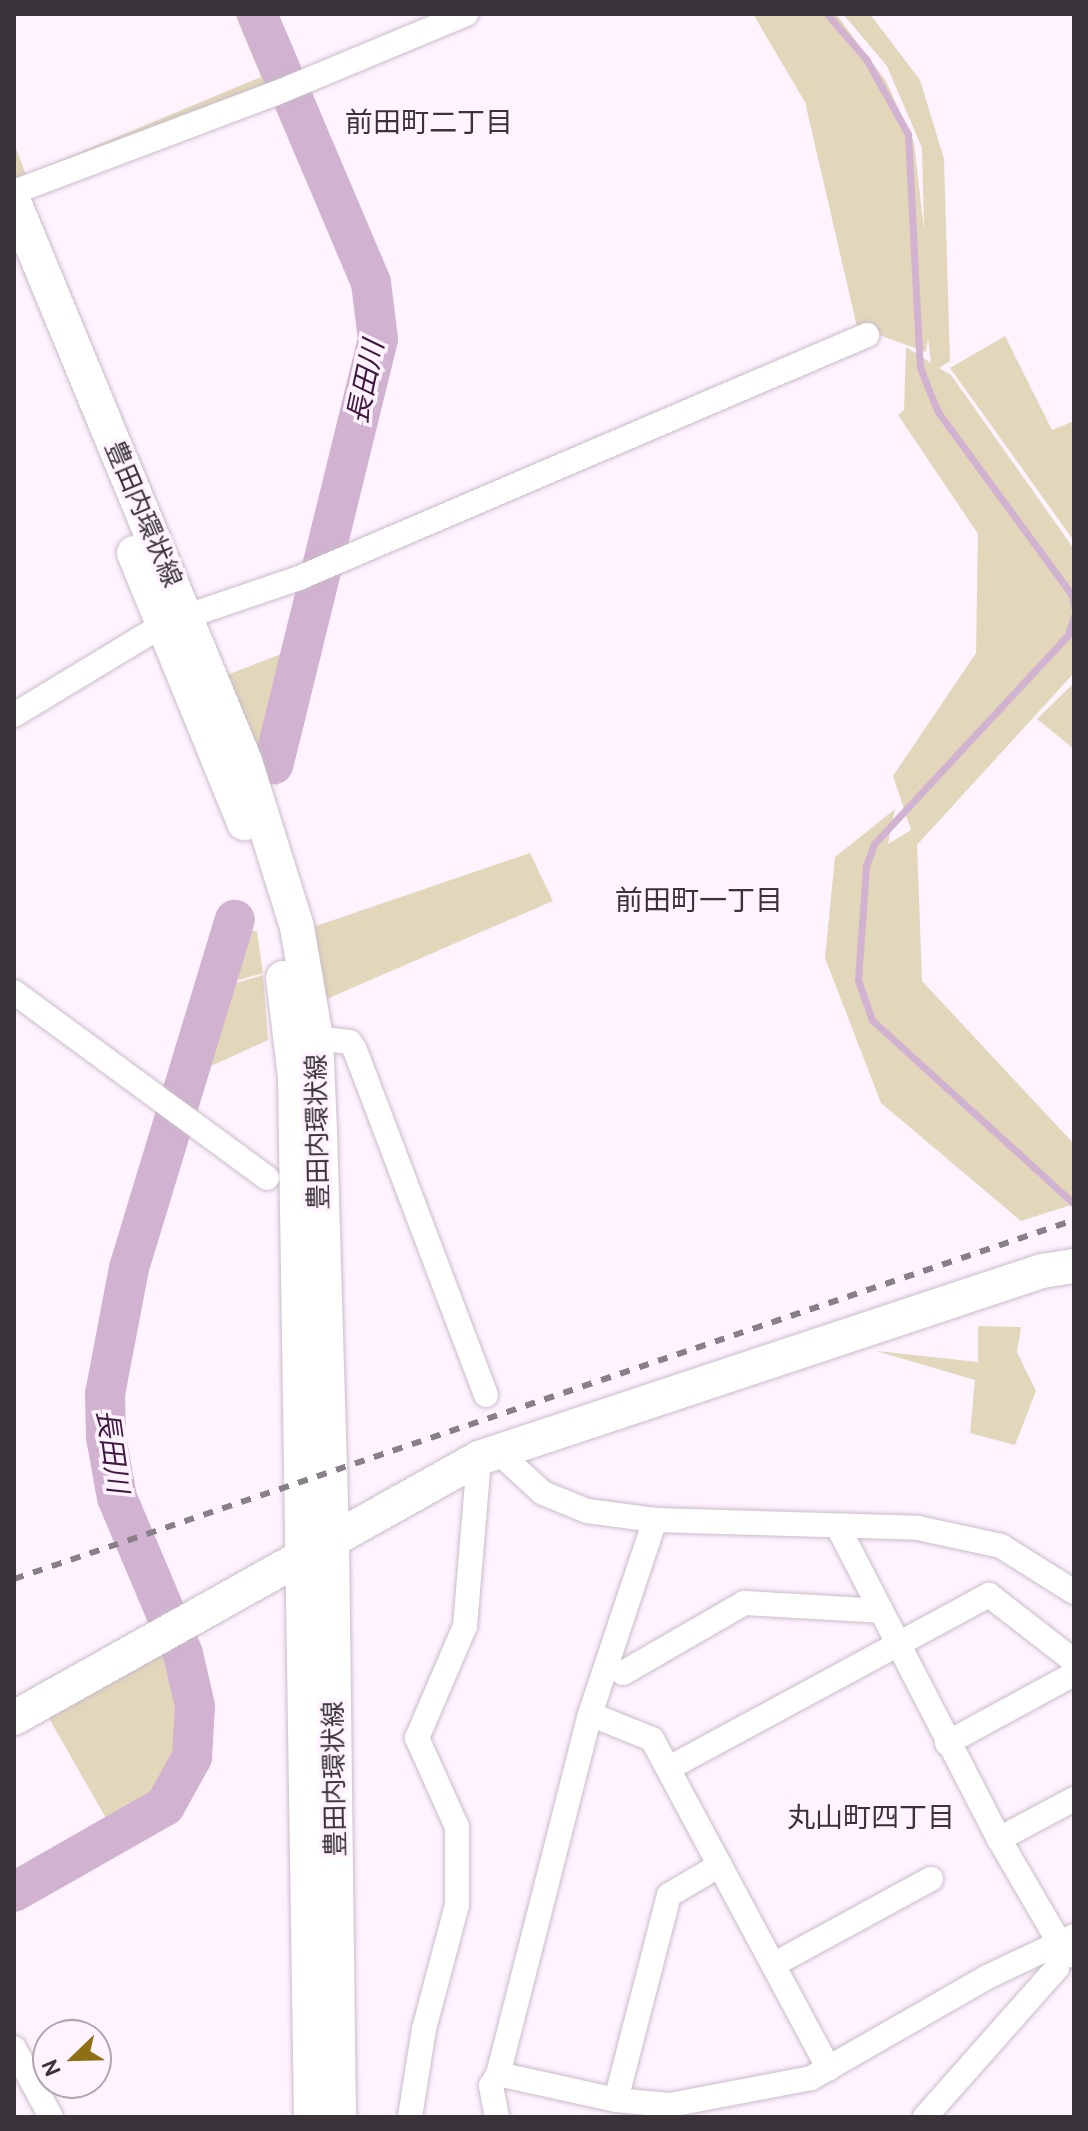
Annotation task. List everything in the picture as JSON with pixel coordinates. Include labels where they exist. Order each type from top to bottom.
[{"type":"street","points":[[14,192],[274,94],[466,14]]},
{"type":"street","name":"豊田内環状線","points":[[14,202],[176,621],[270,912],[284,982],[295,1077],[318,1547],[339,2117]]},
{"type":"street","name":"豊田内環状線","points":[[14,262],[275,846],[297,927],[316,1038],[318,1547],[311,2117]]},
{"type":"street","points":[[14,715],[176,621],[299,578],[867,335]]},
{"type":"street","points":[[14,992],[267,1178]]},
{"type":"street","points":[[316,1038],[350,1042],[355,1050],[486,1395]]},
{"type":"street","points":[[14,1718],[188,1625],[318,1547],[488,1454],[1042,1271],[1074,1266]]},
{"type":"street","points":[[488,1454],[564,1504],[655,1520],[839,1529],[918,1528],[1001,1546],[1074,1592]]},
{"type":"street","points":[[410,2117],[424,2029],[457,1905],[457,1827],[417,1738],[465,1626],[488,1454]]},
{"type":"street","points":[[497,2117],[491,2086],[498,2074],[590,1714],[655,1520]]},
{"type":"street","points":[[839,1529],[999,1839],[1069,1945]]},
{"type":"street","points":[[669,1768],[989,1595],[1074,1661]]},
{"type":"street","points":[[623,1673],[744,1603],[881,1611]]},
{"type":"street","points":[[947,1743],[1074,1674]]},
{"type":"street","points":[[590,1714],[652,1739],[829,2069]]},
{"type":"street","points":[[999,1839],[1074,1799]]},
{"type":"street","points":[[616,2100],[669,1895],[720,1865]]},
{"type":"street","points":[[773,1965],[931,1879]]},
{"type":"street","points":[[498,2074],[616,2100],[670,2105],[791,2083],[829,2069],[987,1977],[1069,1945]]},
{"type":"street","points":[[925,2117],[1057,1968],[1069,1945]]},
{"type":"street","points":[[14,2048],[51,2117]]},
{"type":"shaded area","points":[[235,14],[246,14],[275,87],[14,183],[14,143],[26,175],[261,77]]},
{"type":"shaded area","points":[[753,14],[836,14],[886,81],[914,143],[924,230],[922,148],[887,66],[843,14],[870,14],[920,80],[944,159],[950,361],[939,368],[951,375],[1074,549],[1074,673],[917,845],[922,981],[1074,1144],[1074,1204],[1021,1221],[881,1103],[825,958],[835,857],[895,809],[888,844],[911,830],[893,776],[976,653],[978,534],[898,415],[904,410],[906,347],[931,363],[928,338],[926,352],[857,327],[805,102]]},
{"type":"shaded area","points":[[1005,336],[1052,430],[1074,421],[1074,541],[950,368]]},
{"type":"shaded area","points":[[330,573],[277,787],[222,677],[281,654],[306,579]]},
{"type":"shaded area","points":[[1074,683],[1074,749],[1037,719]]},
{"type":"shaded area","points":[[530,853],[553,901],[322,1001],[307,929]]},
{"type":"shaded area","points":[[239,930],[257,931],[263,973],[222,985]]},
{"type":"shaded area","points":[[263,975],[268,1040],[200,1071],[219,988]]},
{"type":"shaded area","points":[[978,1326],[1021,1327],[1017,1352],[1036,1391],[1015,1445],[970,1433],[975,1380],[876,1351],[978,1362]]},
{"type":"shaded area","points":[[169,1651],[185,1705],[177,1761],[162,1797],[111,1827],[46,1713]]},
{"type":"waterway","name":"長田川","points":[[257,14],[371,283],[378,339],[274,764]]},
{"type":"waterway","points":[[827,14],[866,59],[908,134],[920,367],[930,393],[938,412],[1072,595],[1074,606]]},
{"type":"waterway","points":[[1074,616],[1068,635],[874,844],[866,866],[858,980],[872,1020],[1074,1204]]},
{"type":"waterway","name":"長田川","points":[[14,1892],[165,1806],[192,1757],[195,1706],[183,1654],[117,1498],[106,1437],[105,1394],[129,1268],[235,920]]},
{"type":"railway","points":[[14,1579],[1074,1220]]},
{"type":"district","name":"前田町二丁目","points":[[429,122]]},
{"type":"district","name":"前田町一丁目","points":[[699,900]]},
{"type":"district","name":"丸山町四丁目","points":[[871,1817]]}]
